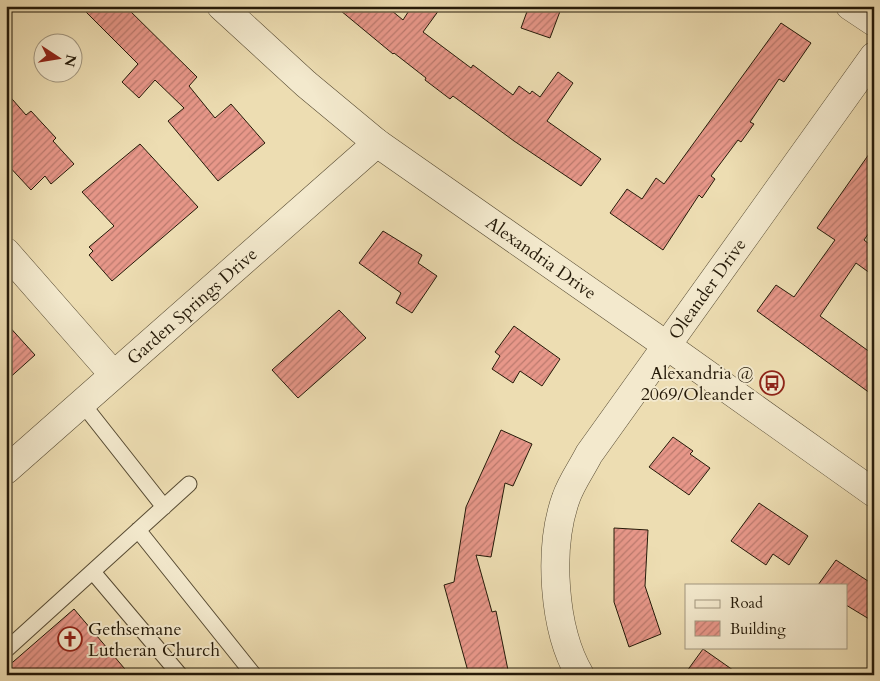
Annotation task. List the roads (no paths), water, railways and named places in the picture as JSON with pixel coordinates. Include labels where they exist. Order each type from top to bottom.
[{"type":"street","name":"Alexandria Drive","points":[[221,6],[306,84],[377,143],[874,493]]},
{"type":"street","points":[[850,6],[874,22]]},
{"type":"street","name":"Oleander Drive","points":[[580,675],[564,635],[555,574],[557,539],[566,498],[589,454],[874,56]]},
{"type":"street","name":"Garden Springs Drive","points":[[6,470],[377,143]]},
{"type":"street","points":[[6,252],[113,374]]},
{"type":"lane","points":[[82,403],[164,507]]},
{"type":"lane","points":[[6,650],[189,484]]},
{"type":"lane","points":[[138,530],[254,675]]},
{"type":"lane","points":[[93,572],[180,675]]},
{"type":"place","name":"Alexandria @ 2069/Oleander","points":[[772,383]]},
{"type":"place","name":"Gethsemane Lutheran Church","points":[[70,639]]}]
